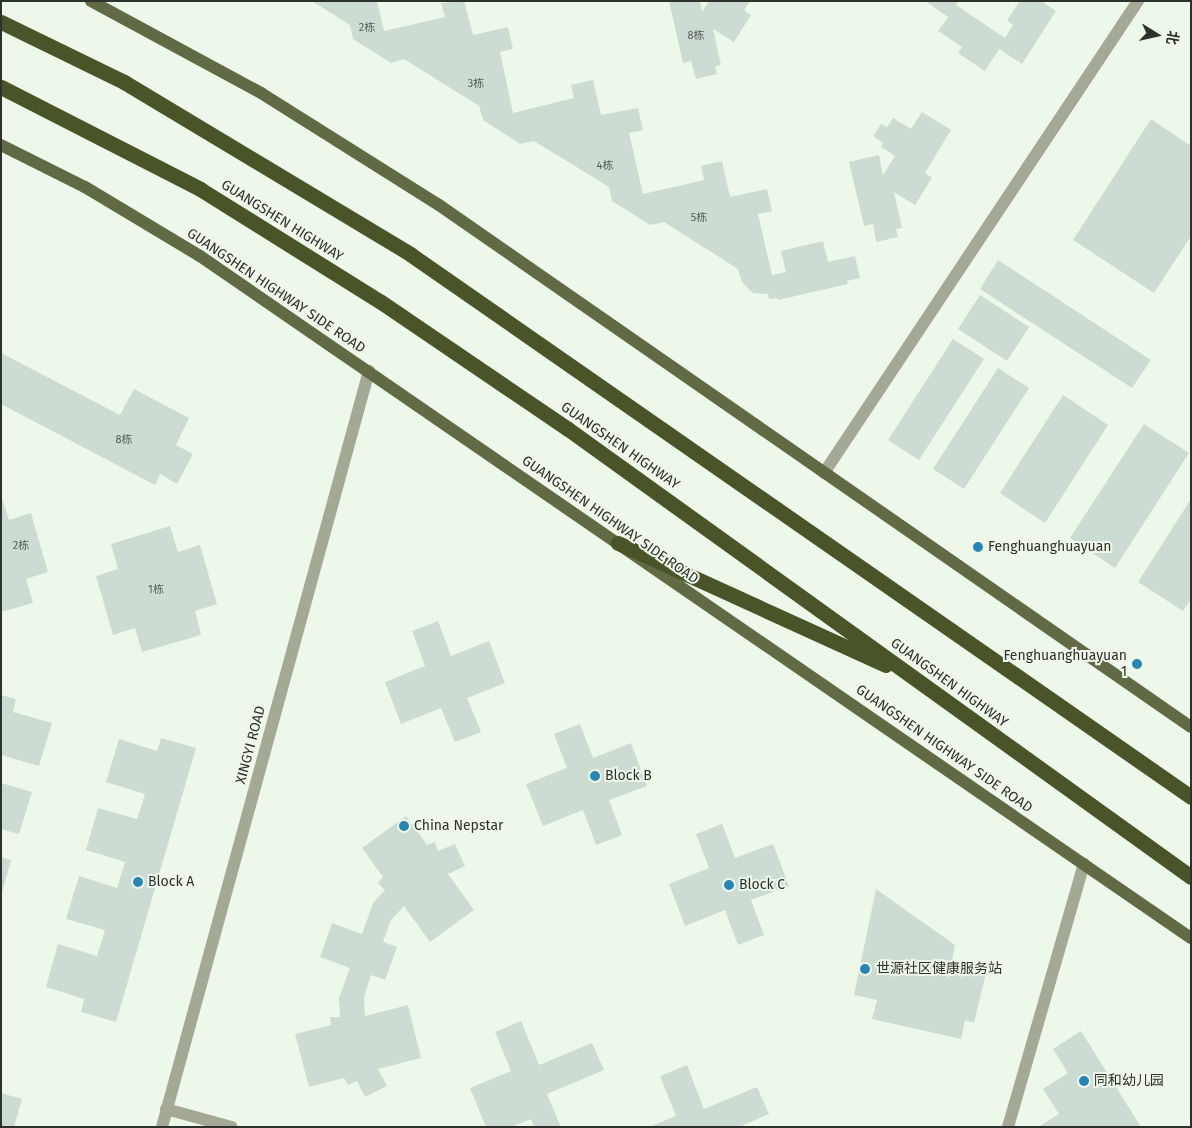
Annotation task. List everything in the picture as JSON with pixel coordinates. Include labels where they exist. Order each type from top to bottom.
[{"type":"highway","points":[[1,22],[124,82],[410,254],[1191,797]]},
{"type":"highway","name":"GUANGSHEN HIGHWAY","points":[[1,88],[200,189],[381,302],[568,429],[1191,877]]},
{"type":"highway","points":[[618,544],[916,679]]},
{"type":"main road","points":[[91,1],[261,93],[439,205],[1191,727]]},
{"type":"main road","name":"GUANGSHEN HIGHWAY SIDE ROAD","points":[[1,145],[86,187],[200,256],[1191,938]]},
{"type":"street","points":[[824,473],[1138,1]]},
{"type":"street","name":"XINGYI ROAD","points":[[162,1127],[369,371]]},
{"type":"street","points":[[1008,1127],[1084,864]]},
{"type":"street","points":[[166,1109],[232,1127]]},
{"type":"building","points":[[312,1],[377,1],[384,31],[445,17],[441,3],[464,1],[473,35],[508,27],[513,49],[500,52],[513,113],[574,98],[571,85],[593,80],[601,115],[638,108],[643,130],[629,133],[643,194],[704,180],[701,166],[722,161],[730,197],[767,189],[772,211],[758,214],[772,275],[786,272],[781,251],[823,241],[828,262],[855,256],[860,278],[847,281],[848,284],[778,300],[777,298],[769,299],[768,294],[753,293],[742,282],[738,269],[664,222],[650,225],[612,201],[609,187],[534,141],[520,144],[483,120],[479,106],[404,59],[391,63],[353,39],[350,25]]},
{"type":"building","points":[[669,1],[700,1],[702,12],[709,1],[750,1],[744,10],[751,15],[734,42],[713,29],[721,65],[715,66],[717,74],[696,79],[691,61],[683,63]]},
{"type":"building","points":[[925,1],[958,1],[956,5],[1005,38],[1013,25],[1007,20],[1020,1],[1041,1],[1056,11],[1022,64],[999,49],[985,71],[958,53],[962,47],[938,31],[948,17]]},
{"type":"building","points":[[922,112],[951,130],[925,173],[932,178],[915,205],[894,192],[902,228],[896,229],[898,237],[876,242],[873,224],[864,226],[849,162],[879,155],[883,175],[895,156],[881,147],[883,143],[873,136],[881,124],[887,127],[893,118],[911,129]]},
{"type":"building","points":[[1151,119],[1191,146],[1191,236],[1154,293],[1073,240]]},
{"type":"building","points":[[998,260],[1151,360],[1132,388],[980,289]]},
{"type":"building","points":[[980,295],[1029,327],[1007,361],[958,329]]},
{"type":"building","points":[[953,339],[984,359],[919,460],[888,440]]},
{"type":"building","points":[[1,353],[120,415],[134,389],[189,418],[176,445],[193,454],[177,484],[160,474],[155,485],[1,404]]},
{"type":"building","points":[[998,368],[1029,388],[964,489],[933,469]]},
{"type":"building","points":[[1063,395],[1108,425],[1045,523],[1000,493]]},
{"type":"building","points":[[1144,424],[1189,453],[1115,568],[1070,538]]},
{"type":"building","points":[[1,496],[9,520],[31,513],[48,572],[26,579],[33,603],[1,612]]},
{"type":"building","points":[[1191,499],[1191,599],[1183,611],[1138,582]]},
{"type":"building","points":[[170,526],[178,552],[200,545],[217,604],[195,611],[201,635],[142,652],[135,628],[113,635],[96,576],[118,569],[111,544]]},
{"type":"building","points":[[438,621],[451,656],[489,641],[505,683],[467,698],[481,732],[455,742],[441,708],[401,724],[385,682],[425,666],[412,631]]},
{"type":"building","points":[[1,695],[16,699],[13,712],[52,723],[39,766],[1,755]]},
{"type":"building","name":"Block B","points":[[580,724],[593,758],[631,743],[647,786],[609,800],[622,835],[596,845],[583,810],[543,826],[526,784],[567,768],[554,734]]},
{"type":"building","name":"Block A","points":[[161,738],[196,748],[116,1022],[81,1012],[84,999],[46,987],[58,944],[97,956],[105,930],[66,919],[79,876],[117,888],[125,862],[86,850],[98,808],[137,819],[145,794],[106,782],[119,739],[157,751]]},
{"type":"building","points":[[1,783],[32,792],[19,834],[1,829]]},
{"type":"building","points":[[406,816],[427,845],[435,842],[438,851],[455,844],[465,866],[448,874],[474,910],[430,942],[404,906],[391,920],[383,942],[397,947],[385,980],[371,975],[364,997],[365,1016],[408,1005],[421,1058],[378,1069],[387,1086],[365,1097],[357,1081],[348,1085],[344,1078],[309,1087],[295,1034],[331,1025],[330,1017],[340,1017],[339,998],[350,968],[320,957],[332,923],[362,934],[373,903],[385,890],[378,883],[383,877],[362,848]]},
{"type":"building","name":"Block C","points":[[722,824],[735,858],[773,844],[789,886],[751,900],[764,935],[738,945],[725,910],[685,926],[669,884],[709,868],[696,834]]},
{"type":"building","points":[[1,857],[11,860],[2,893],[1,893]]},
{"type":"building","points":[[876,889],[955,945],[952,961],[987,969],[974,1023],[965,1020],[961,1039],[872,1019],[877,1000],[854,995]]},
{"type":"building","points":[[521,1021],[539,1065],[592,1043],[604,1070],[547,1094],[561,1127],[534,1127],[531,1119],[511,1127],[486,1127],[470,1088],[511,1071],[495,1032]]},
{"type":"building","name":"同和幼儿园","points":[[1081,1031],[1141,1127],[1038,1127],[1059,1114],[1043,1089],[1068,1073],[1053,1049]]},
{"type":"building","points":[[687,1065],[704,1109],[757,1087],[769,1114],[739,1127],[649,1127],[676,1116],[660,1076]]},
{"type":"building","points":[[1,1093],[22,1099],[14,1127],[1,1127]]},
{"type":"place","name":"Fenghuanghuayuan","points":[[978,547]]},
{"type":"place","name":"Fenghuanghuayuan 1","points":[[1137,664]]},
{"type":"place","name":"Block B","points":[[595,776]]},
{"type":"place","name":"China Nepstar","points":[[404,826]]},
{"type":"place","name":"Block A","points":[[138,882]]},
{"type":"place","name":"Block C","points":[[729,885]]},
{"type":"place","name":"世源社区健康服务站","points":[[865,969]]},
{"type":"place","name":"同和幼儿园","points":[[1084,1081]]}]
